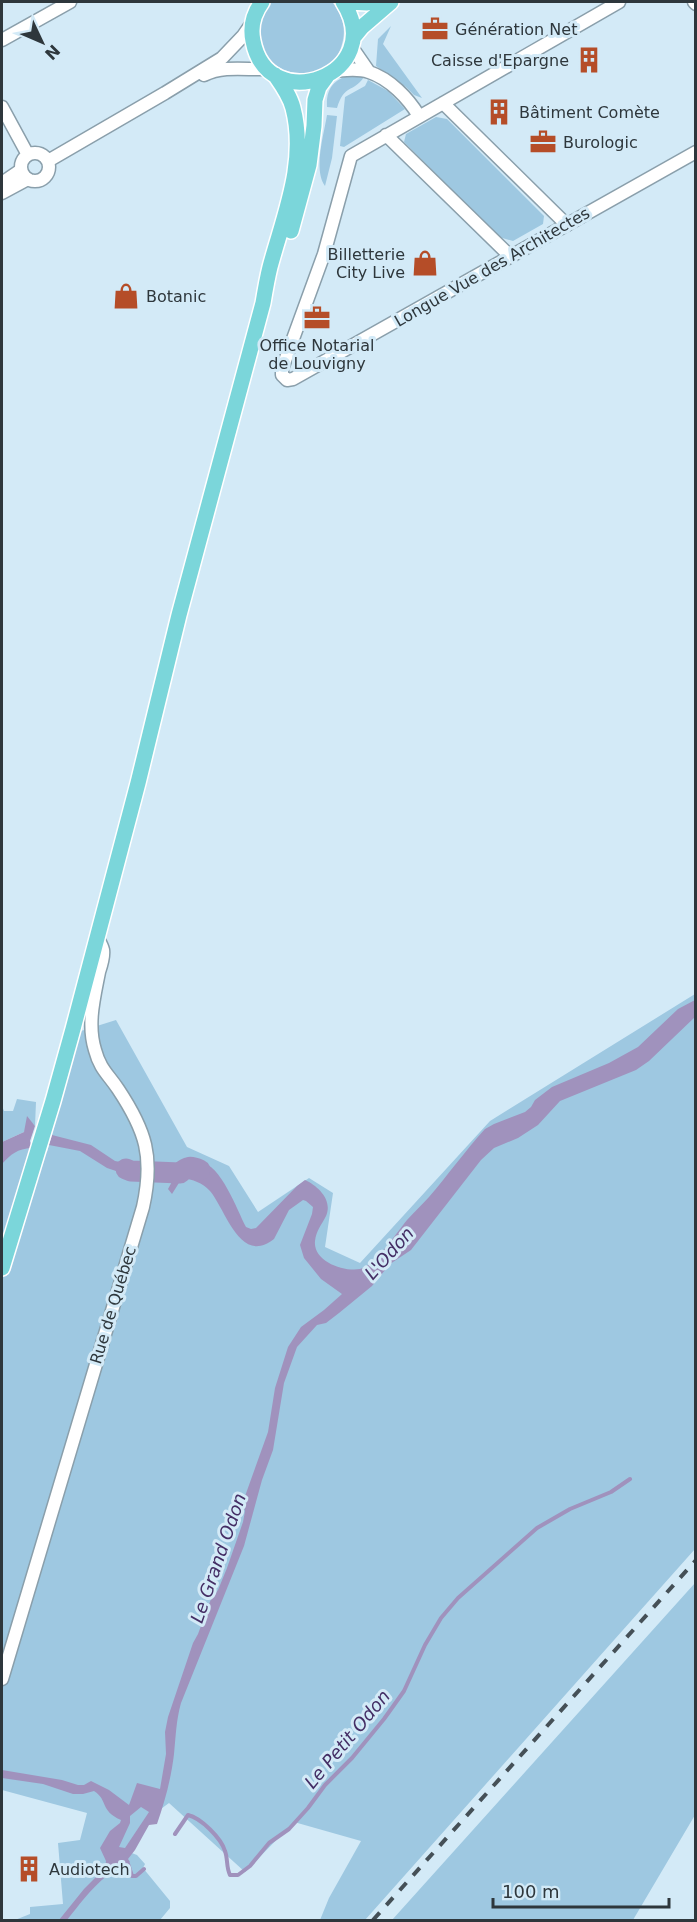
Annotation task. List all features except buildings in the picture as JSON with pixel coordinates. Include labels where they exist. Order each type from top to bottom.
[{"type":"main road","points":[[2,1268],[53,1101],[179,615],[263,303],[269,269],[292,190],[296,168],[296,129],[293,107],[289,97],[260,59],[254,48],[252,36],[252,23],[262,2]]},
{"type":"main road","points":[[343,2],[351,18],[352,42]]},
{"type":"main road","points":[[349,2],[372,2]]},
{"type":"main road","points":[[263,303],[278,271],[302,194],[312,149],[315,100],[319,87],[347,56],[352,42],[362,27],[391,2]]},
{"type":"main road","points":[[271,72],[292,82],[301,83],[319,80],[331,74]]},
{"type":"street","points":[[2,40],[70,2]]},
{"type":"street","points":[[510,256],[386,135],[619,2]]},
{"type":"street","points":[[48,161],[222,58],[252,23]]},
{"type":"street","points":[[352,42],[369,72]]},
{"type":"street","points":[[165,93],[210,72],[239,68],[271,72]]},
{"type":"street","points":[[331,74],[358,70],[369,72],[383,79],[410,101],[419,116]]},
{"type":"street","points":[[443,102],[567,225]]},
{"type":"street","points":[[2,106],[28,155]]},
{"type":"street","name":"Longue Vue des Architectes","points":[[386,135],[351,156],[324,254],[282,369],[282,375],[287,380],[293,379],[696,152]]},
{"type":"street","points":[[39,153],[48,161],[49,171],[43,179],[33,181],[25,174],[24,159],[28,155],[39,153]]},
{"type":"street","points":[[2,183],[25,174]]},
{"type":"street","points":[[2,193],[25,174]]},
{"type":"street","name":"Rue de Québec","points":[[2,1679],[148,1184],[146,1145],[137,1119],[104,1071],[95,1049],[91,1018],[103,951],[97,937]]},
{"type":"shaded area","points":[[271,2],[332,2],[340,15],[344,30],[343,40],[334,60],[319,71],[301,74],[283,69],[268,59],[259,43],[259,24]]},
{"type":"shaded area","points":[[391,26],[383,44],[422,98],[414,95],[376,66],[378,39]]},
{"type":"shaded area","points":[[350,75],[364,77],[343,95],[337,108],[327,107],[329,90],[339,80]]},
{"type":"shaded area","points":[[368,80],[388,91],[405,109],[344,147],[340,146],[345,97],[365,86]]},
{"type":"shaded area","points":[[327,115],[337,116],[332,158],[325,186],[320,171],[320,162]]},
{"type":"shaded area","points":[[436,117],[447,119],[544,216],[543,224],[513,241],[499,237],[404,142],[406,134]]},
{"type":"shaded area","points":[[695,994],[695,1549],[365,1920],[320,1920],[329,1898],[361,1841],[294,1822],[245,1872],[169,1803],[154,1814],[129,1852],[137,1855],[145,1864],[143,1868],[170,1901],[170,1908],[160,1920],[15,1920],[30,1914],[30,1907],[63,1904],[58,1843],[80,1840],[87,1813],[2,1790],[2,1143],[47,1152],[81,1031],[116,1020],[187,1147],[229,1166],[258,1212],[309,1178],[333,1193],[325,1247],[360,1263],[490,1121]]},
{"type":"shaded area","points":[[17,1099],[36,1102],[35,1126],[31,1122],[24,1132],[2,1142],[2,1106],[4,1111],[13,1111]]},
{"type":"shaded area","points":[[695,1583],[695,1815],[633,1920],[392,1920]]},
{"type":"water","points":[[695,1000],[695,1017],[649,1061],[636,1070],[560,1101],[538,1125],[518,1138],[494,1148],[481,1160],[411,1250],[390,1264],[372,1286],[339,1313],[326,1323],[317,1325],[297,1347],[284,1383],[273,1450],[262,1480],[244,1546],[181,1703],[171,1772],[157,1824],[149,1825],[128,1859],[130,1862],[128,1864],[118,1868],[101,1881],[67,1920],[59,1920],[84,1889],[105,1868],[106,1861],[100,1848],[110,1831],[121,1820],[110,1813],[94,1791],[73,1794],[43,1784],[2,1778],[2,1770],[62,1780],[78,1785],[91,1781],[109,1790],[129,1805],[137,1783],[160,1789],[166,1754],[165,1732],[168,1717],[193,1643],[211,1599],[218,1590],[243,1522],[244,1499],[268,1432],[275,1388],[288,1347],[301,1327],[342,1294],[321,1279],[304,1258],[300,1245],[313,1207],[306,1201],[303,1200],[289,1210],[274,1239],[262,1245],[252,1246],[243,1241],[235,1232],[204,1185],[182,1178],[172,1194],[168,1189],[181,1165],[200,1162],[215,1171],[228,1189],[246,1227],[251,1229],[256,1228],[305,1180],[323,1194],[328,1204],[326,1216],[315,1241],[319,1254],[330,1264],[338,1267],[360,1269],[366,1267],[379,1255],[485,1129],[525,1112],[535,1100],[552,1087],[609,1063],[638,1047],[678,1009]],"holes":[[[141,1807],[149,1812],[125,1848],[119,1847],[130,1823],[130,1816]]]},
{"type":"water","points":[[27,1116],[35,1126],[30,1141],[32,1148],[15,1153],[2,1164],[2,1142],[24,1132]]},
{"type":"water","points":[[52,1135],[91,1145],[115,1161],[142,1166],[141,1174],[119,1172],[107,1168],[80,1151],[49,1145]]},
{"type":"waterway","name":"L'Odon","points":[[126,1169],[180,1173],[189,1167],[200,1170]]},
{"type":"waterway","name":"Le Petit Odon","points":[[175,1834],[188,1815],[193,1817],[204,1824],[223,1846],[230,1875],[238,1875],[250,1866],[269,1843],[289,1829],[384,1719],[404,1691],[425,1645],[441,1618],[458,1598],[537,1528],[570,1509],[611,1492],[630,1479]]},
{"type":"waterway","name":"Le Petit Odon","points":[[125,1862],[132,1876],[136,1876],[144,1869]]},
{"type":"railway","points":[[373,1920],[696,1560]]},
{"type":"place","name":"Génération Net","points":[[435,29]]},
{"type":"place","name":"Caisse d'Epargne","points":[[589,60]]},
{"type":"place","name":"Bâtiment Comète","points":[[499,112]]},
{"type":"place","name":"Burologic","points":[[543,142]]},
{"type":"place","name":"Billetterie City Live","points":[[425,263]]},
{"type":"place","name":"Botanic","points":[[126,296]]},
{"type":"place","name":"Office Notarial de Louvigny","points":[[317,318]]},
{"type":"place","name":"Audiotech","points":[[29,1869]]},
{"type":"water label","name":"Le Grand Odon","points":[[218,1558]]}]
